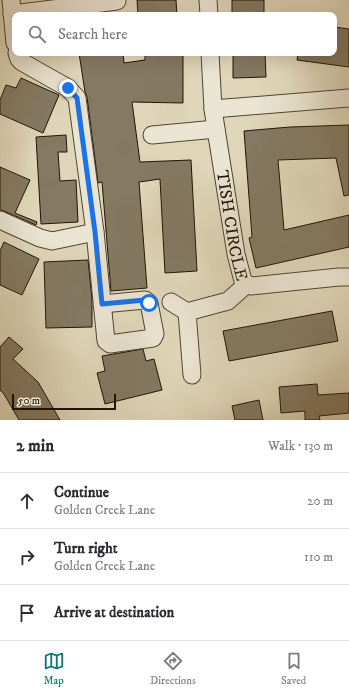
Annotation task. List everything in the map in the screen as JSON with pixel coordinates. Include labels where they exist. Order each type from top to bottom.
[{"type":"lane","points":[[208,0],[209,12]]},
{"type":"lane","points":[[12,7],[117,1]]},
{"type":"lane","points":[[18,56],[22,62],[68,88],[77,98],[95,232],[102,304]]},
{"type":"lane","name":"TISH CIRCLE","points":[[210,56],[213,109],[236,254],[243,281],[251,286],[349,277]]},
{"type":"lane","points":[[213,109],[349,98]]},
{"type":"lane","points":[[152,135],[216,129]]},
{"type":"lane","points":[[0,220],[40,238],[52,241],[95,232]]},
{"type":"lane","points":[[171,302],[187,312],[228,301],[247,284]]},
{"type":"lane","points":[[187,312],[192,375]]},
{"type":"building","points":[[137,0],[176,0],[177,12],[138,12]]},
{"type":"building","points":[[232,0],[264,0],[264,12],[232,12]]},
{"type":"building","points":[[337,27],[349,29],[349,67],[297,60],[298,56],[337,56]]},
{"type":"building","points":[[79,56],[123,56],[124,63],[145,60],[145,56],[183,56],[183,103],[132,102],[140,162],[191,160],[197,271],[165,273],[160,179],[139,182],[147,288],[111,291],[102,182],[98,183],[87,97]]},
{"type":"building","points":[[233,56],[265,56],[266,77],[233,78]]},
{"type":"building","points":[[21,78],[59,95],[43,133],[0,114],[0,100],[6,85],[16,88]]},
{"type":"building","points":[[349,125],[349,195],[344,196],[336,158],[278,160],[284,230],[349,215],[349,247],[256,268],[249,238],[252,237],[244,131],[290,127]]},
{"type":"building","points":[[66,135],[67,152],[58,152],[60,181],[76,180],[78,222],[41,224],[36,137]]},
{"type":"building","points":[[0,167],[30,180],[15,213],[37,222],[36,225],[0,210]]},
{"type":"building","points":[[4,242],[39,259],[22,295],[0,285],[0,251]]},
{"type":"building","points":[[88,260],[92,299],[92,327],[46,328],[44,262]]},
{"type":"building","points":[[332,311],[338,341],[229,361],[223,331]]},
{"type":"building","points":[[9,337],[23,349],[13,359],[38,382],[60,420],[19,420],[4,394],[0,390],[0,347]]},
{"type":"building","points":[[143,349],[146,361],[154,359],[162,390],[105,404],[97,373],[105,371],[102,356]]},
{"type":"building","points":[[317,384],[318,395],[349,393],[349,413],[319,416],[320,420],[305,420],[305,411],[281,413],[279,387]]},
{"type":"building","points":[[259,400],[263,420],[235,420],[232,406]]},
{"type":"route","points":[[68,88],[77,98],[95,232],[102,304],[145,300],[149,303]]}]
